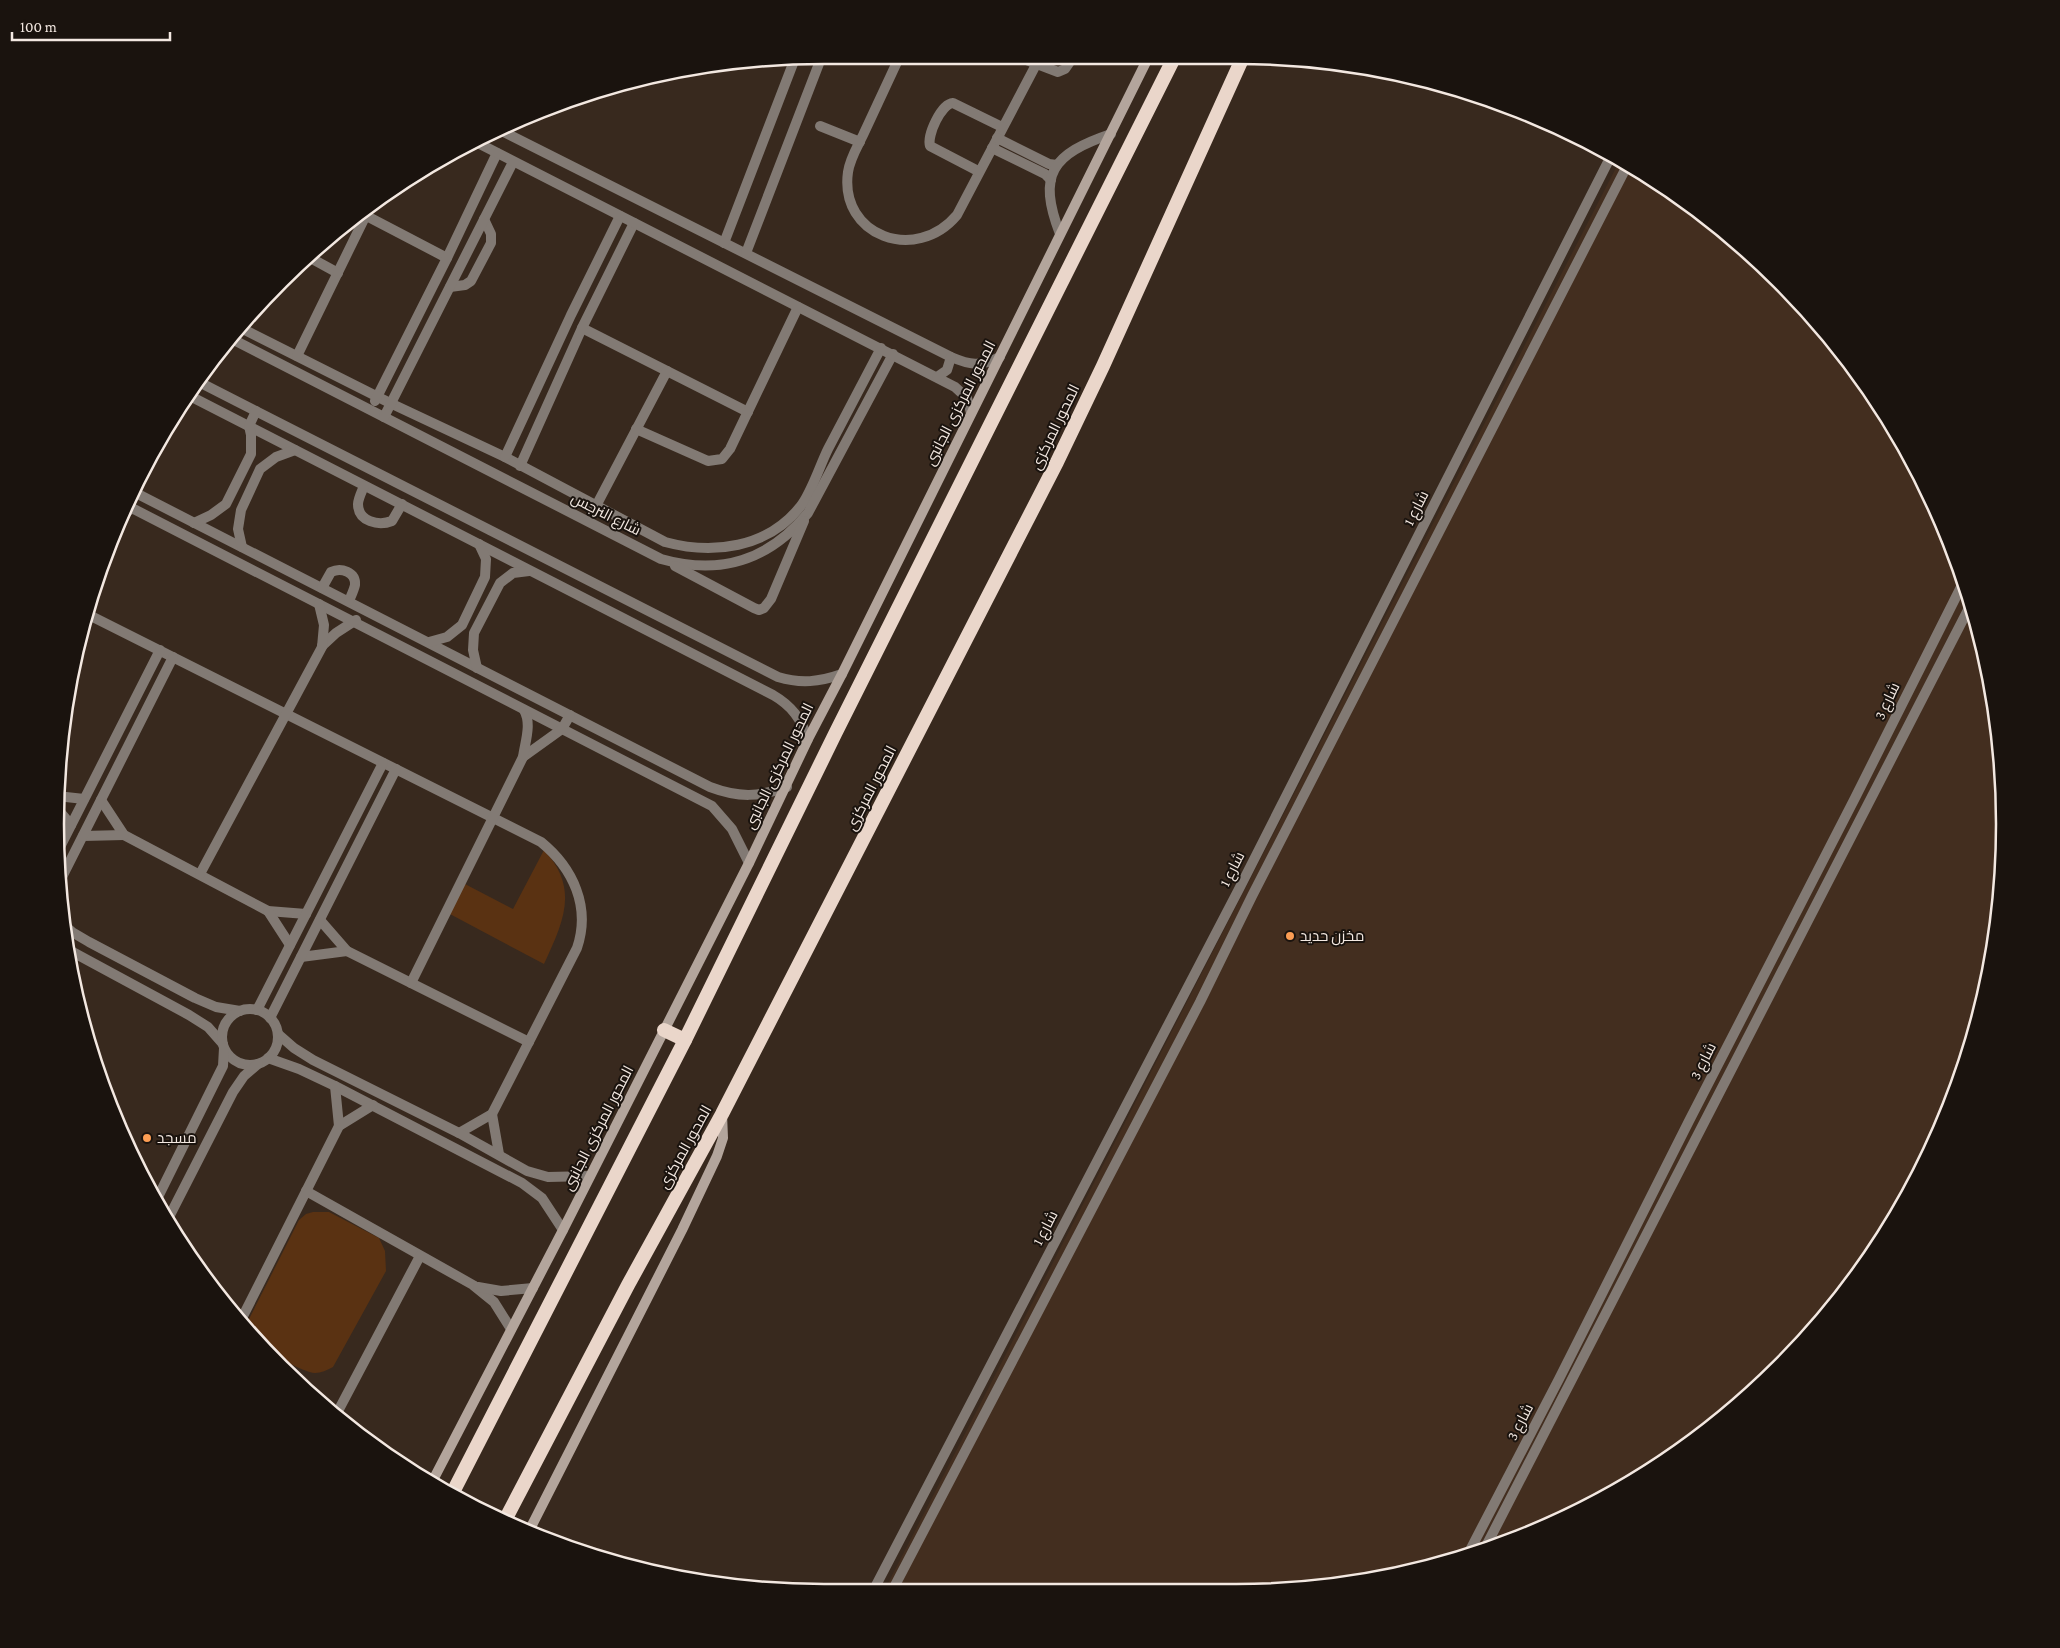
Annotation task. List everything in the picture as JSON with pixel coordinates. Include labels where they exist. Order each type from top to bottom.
[{"type":"highway","points":[[456,1488],[686,1040],[831,742],[1171,64]]},
{"type":"highway","name":"المحور المركزى","points":[[508,1515],[628,1285],[722,1114],[1057,462],[1103,366],[1240,64]]},
{"type":"highway","points":[[664,1030],[686,1040]]},
{"type":"main road","name":"المحور المركزى الجانبى","points":[[435,1476],[563,1230],[749,863],[787,787],[808,739],[1145,64]]},
{"type":"main road","points":[[532,1526],[682,1230],[717,1156],[723,1138],[722,1114]]},
{"type":"street","points":[[746,253],[819,64]]},
{"type":"street","points":[[896,64],[850,163],[848,173],[848,188],[851,202],[862,220],[877,233],[895,240],[920,240],[943,229],[957,215],[1036,64]]},
{"type":"street","points":[[1041,64],[1058,72],[1065,69],[1068,64]]},
{"type":"street","points":[[724,242],[793,65]]},
{"type":"street","points":[[978,172],[930,146],[930,136],[943,108],[947,104],[953,103],[1002,128]]},
{"type":"street","points":[[820,126],[860,142]]},
{"type":"street","points":[[507,134],[950,357],[967,364],[992,361],[1000,357]]},
{"type":"street","points":[[1060,234],[1050,203],[1051,180],[1057,165],[1074,149],[1111,134]]},
{"type":"street","points":[[997,138],[1040,160],[1057,165]]},
{"type":"street","points":[[482,145],[937,377],[962,392],[970,406],[971,413]]},
{"type":"street","points":[[992,148],[1045,174],[1051,180]]},
{"type":"street","points":[[370,410],[448,258],[497,153]]},
{"type":"street","points":[[384,417],[513,162]]},
{"type":"street","name":"شارع 1","points":[[877,1584],[1304,762],[1608,162]]},
{"type":"street","name":"شارع 1","points":[[896,1584],[1200,1002],[1624,171]]},
{"type":"street","points":[[505,457],[571,315],[620,216]]},
{"type":"street","points":[[367,217],[448,258]]},
{"type":"street","points":[[450,287],[465,285],[471,281],[491,243],[491,234],[484,219]]},
{"type":"street","points":[[297,356],[338,273],[358,223]]},
{"type":"street","points":[[520,466],[582,328],[634,223]]},
{"type":"street","points":[[314,260],[338,273]]},
{"type":"street","points":[[1539,299],[1554,307]]},
{"type":"street","points":[[636,429],[708,461],[715,461],[727,455],[798,307]]},
{"type":"street","points":[[582,328],[748,412]]},
{"type":"street","name":"شارع النرجس","points":[[246,330],[377,397],[505,457],[665,542],[686,548],[707,549],[749,542],[768,533],[786,521],[801,506],[881,348]]},
{"type":"street","name":"شارع النرجس","points":[[237,342],[661,559],[697,566],[716,566],[742,560],[768,549],[783,539],[808,513],[893,354]]},
{"type":"street","points":[[937,377],[948,370],[950,357]]},
{"type":"street","points":[[596,506],[667,370]]},
{"type":"street","points":[[204,385],[778,677],[794,682],[810,682],[842,674]]},
{"type":"street","points":[[195,398],[780,699],[796,713],[808,739]]},
{"type":"street","points":[[194,522],[211,515],[226,504],[251,454],[252,445],[249,426],[256,411]]},
{"type":"street","points":[[242,547],[238,529],[241,510],[260,469],[276,457],[295,450]]},
{"type":"street","points":[[364,486],[358,503],[361,513],[368,520],[378,524],[392,521],[402,504]]},
{"type":"street","points":[[139,495],[720,791],[765,795],[787,787]]},
{"type":"street","points":[[133,508],[712,806],[732,829],[749,863]]},
{"type":"street","points":[[661,559],[754,608],[764,608],[771,599],[808,513]]},
{"type":"street","points":[[429,642],[447,636],[462,624],[485,576],[486,559],[478,544]]},
{"type":"street","points":[[322,588],[331,572],[342,569],[347,571],[354,580],[355,586],[349,601]]},
{"type":"street","points":[[477,668],[473,650],[474,633],[500,582],[513,572],[530,571]]},
{"type":"street","name":"شارع 3","points":[[1476,1545],[1959,591]]},
{"type":"street","points":[[319,604],[324,625],[322,647]]},
{"type":"street","points":[[200,874],[322,647],[336,633],[354,622],[361,608]]},
{"type":"street","name":"شارع 3","points":[[1489,1541],[1966,612]]},
{"type":"street","points":[[93,617],[540,842],[554,853],[569,872],[580,897],[582,914],[580,940],[492,1114],[459,1133]]},
{"type":"street","points":[[64,838],[160,650]]},
{"type":"street","points":[[65,871],[173,657]]},
{"type":"street","points":[[411,983],[523,757],[529,724],[528,716],[524,710]]},
{"type":"street","points":[[523,757],[562,729],[570,715]]},
{"type":"street","points":[[1304,762],[1317,770]]},
{"type":"street","points":[[257,1010],[383,763]]},
{"type":"street","points":[[270,1018],[396,769]]},
{"type":"street","points":[[65,797],[84,799]]},
{"type":"street","points":[[101,800],[124,835]]},
{"type":"street","points":[[64,817],[71,825]]},
{"type":"street","points":[[82,836],[124,835],[268,911],[306,914]]},
{"type":"street","points":[[268,911],[290,945]]},
{"type":"street","points":[[320,920],[347,951],[528,1042]]},
{"type":"street","points":[[71,931],[194,998],[216,1007],[240,1011]]},
{"type":"street","points":[[301,957],[347,951]]},
{"type":"street","points":[[75,954],[208,1027],[235,1060],[250,1065],[258,1064]]},
{"type":"street","points":[[160,1193],[219,1074],[222,1066],[224,1046],[223,1028],[233,1015],[247,1009],[257,1010],[270,1018],[278,1034],[294,1048],[313,1060],[459,1133],[527,1171],[548,1177],[590,1176]]},
{"type":"street","points":[[171,1213],[233,1092],[244,1076],[268,1058],[274,1051],[278,1034]]},
{"type":"street","points":[[268,1058],[299,1068],[534,1190],[542,1198],[563,1230]]},
{"type":"street","points":[[335,1086],[339,1126]]},
{"type":"street","points":[[244,1315],[339,1126],[372,1105]]},
{"type":"street","points":[[492,1114],[499,1154]]},
{"type":"street","points":[[306,1192],[472,1285],[494,1302],[511,1329]]},
{"type":"street","points":[[339,1409],[420,1256]]},
{"type":"street","points":[[472,1285],[486,1290],[501,1291],[533,1288]]},
{"type":"shaded area","points":[[1617,166],[1658,192],[1699,221],[1737,252],[1774,286],[1808,323],[1839,361],[1868,402],[1894,444],[1918,488],[1956,580],[1982,676],[1990,725],[1995,774],[1995,874],[1982,972],[1970,1021],[1956,1068],[1918,1160],[1868,1246],[1839,1287],[1774,1362],[1699,1427],[1658,1456],[1572,1506],[1527,1526],[1480,1544],[1384,1570],[1286,1583],[888,1584]]},
{"type":"shaded area","points":[[544,850],[555,864],[562,878],[565,906],[557,934],[544,964],[448,913],[463,883],[513,909]]},
{"type":"shaded area","points":[[329,1212],[379,1238],[385,1251],[386,1271],[333,1367],[315,1373],[285,1360],[248,1320],[299,1220],[306,1214]]},
{"type":"place","name":"مخزن حديد","points":[[1290,936]]},
{"type":"place","name":"مسجد","points":[[147,1138]]}]
